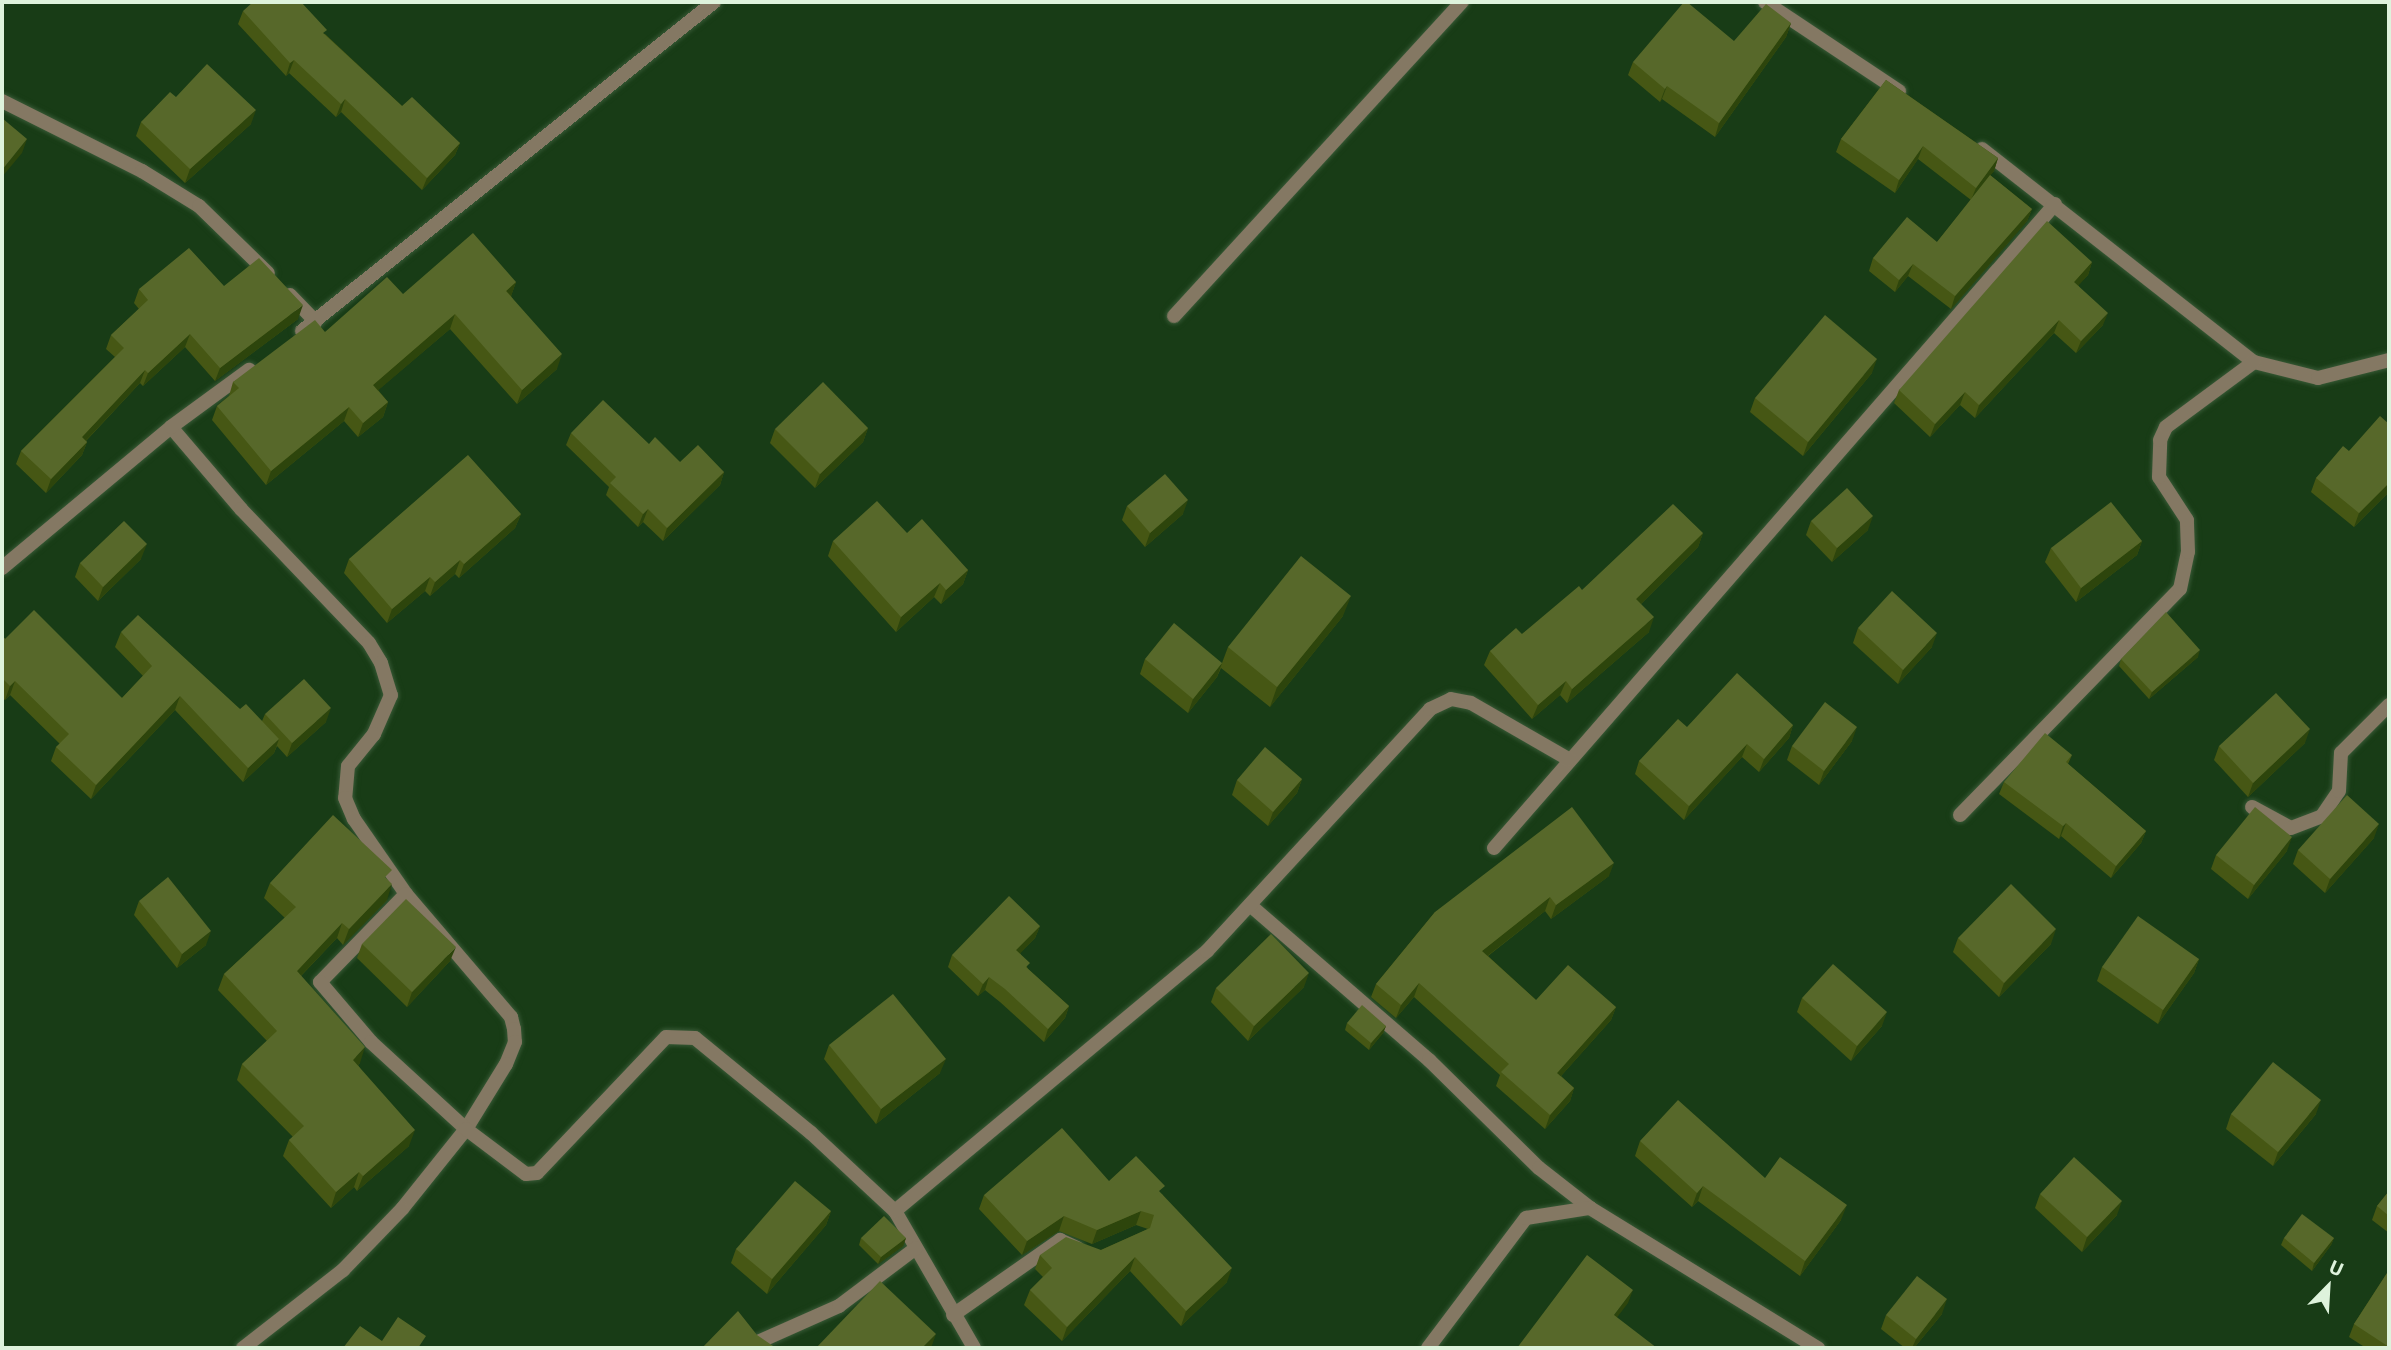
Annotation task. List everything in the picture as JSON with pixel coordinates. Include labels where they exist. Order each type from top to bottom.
[{"type":"street","points":[[293,338],[714,2]]},
{"type":"street","points":[[1174,316],[1462,2]]},
{"type":"street","points":[[1765,2],[1914,101]]},
{"type":"street","points":[[2,102],[142,171],[214,217],[316,322]]},
{"type":"street","points":[[1968,140],[2055,204],[2254,362],[2318,378],[2389,360]]},
{"type":"street","points":[[1494,848],[2055,204]]},
{"type":"street","points":[[2,568],[171,427],[260,362]]},
{"type":"street","points":[[1960,815],[2180,589],[2188,552],[2187,520],[2159,477],[2160,440],[2166,427],[2254,362]]},
{"type":"street","points":[[171,427],[241,509],[369,643],[390,679],[391,695],[384,715],[348,766],[343,783],[354,819],[406,894],[511,1017],[514,1042],[466,1129],[402,1209],[343,1270],[243,1348]]},
{"type":"street","points":[[895,1211],[1207,951],[1430,709],[1441,703],[1471,703],[1570,760]]},
{"type":"street","points":[[2252,807],[2291,828],[2322,816],[2339,791],[2341,753],[2389,705]]},
{"type":"street","points":[[406,894],[320,982],[371,1042],[466,1129],[526,1174],[537,1173],[666,1037],[684,1035],[705,1045],[811,1133],[895,1211],[974,1348]]},
{"type":"street","points":[[1250,905],[1429,1059],[1539,1168],[1590,1208],[1818,1348]]},
{"type":"street","points":[[1428,1348],[1526,1218],[1590,1208]]},
{"type":"street","points":[[953,1315],[1060,1240],[1092,1255]]},
{"type":"street","points":[[758,1342],[839,1306],[916,1248]]},
{"type":"building","points":[[253,2],[301,2],[327,30],[323,33],[402,106],[412,97],[460,143],[427,178],[345,99],[341,104],[294,60],[290,63],[243,11]]},
{"type":"building","points":[[1684,2],[1734,41],[1766,4],[1791,23],[1719,123],[1667,86],[1665,89],[1633,62]]},
{"type":"building","points":[[207,64],[256,110],[190,169],[141,122],[170,92],[176,97]]},
{"type":"building","points":[[1886,80],[1998,158],[1976,188],[1923,146],[1899,180],[1841,139]]},
{"type":"building","points":[[2,118],[27,139],[2,170]]},
{"type":"building","points":[[1990,175],[2032,209],[1955,296],[1913,264],[1899,280],[1873,258],[1907,217],[1937,242]]},
{"type":"building","points":[[2047,221],[2092,262],[2074,282],[2108,313],[2081,341],[2059,320],[1979,405],[1965,392],[1935,424],[1899,390]]},
{"type":"building","points":[[473,233],[516,282],[506,291],[562,354],[522,390],[455,314],[373,385],[388,402],[363,423],[349,407],[271,471],[217,406],[239,388],[233,382],[315,320],[325,332],[387,277],[403,294]]},
{"type":"building","points":[[189,248],[224,286],[259,258],[303,305],[220,368],[190,334],[148,373],[145,370],[82,437],[87,442],[51,479],[21,451],[124,348],[111,335],[148,300],[139,289]]},
{"type":"building","points":[[1825,315],[1877,359],[1808,442],[1755,398]]},
{"type":"building","points":[[823,382],[868,428],[820,474],[775,429]]},
{"type":"building","points":[[603,400],[649,444],[655,437],[680,462],[698,445],[724,472],[667,528],[648,509],[643,514],[610,483],[616,477],[571,433]]},
{"type":"building","points":[[2380,416],[2389,424],[2389,483],[2359,513],[2316,478],[2343,446],[2349,451]]},
{"type":"building","points":[[468,455],[521,514],[464,564],[460,560],[435,582],[430,577],[392,609],[349,559]]},
{"type":"building","points":[[1165,474],[1188,500],[1150,533],[1127,506]]},
{"type":"building","points":[[1847,488],[1873,516],[1837,548],[1811,521]]},
{"type":"building","points":[[877,501],[907,533],[922,519],[968,570],[946,590],[940,583],[901,617],[833,541]]},
{"type":"building","points":[[2111,502],[2142,541],[2081,588],[2051,548]]},
{"type":"building","points":[[1673,504],[1703,533],[1636,599],[1654,617],[1572,689],[1566,681],[1538,705],[1490,651],[1516,628],[1522,634],[1579,586],[1582,590]]},
{"type":"building","points":[[124,521],[147,544],[103,587],[80,563]]},
{"type":"building","points":[[1301,556],[1351,596],[1277,687],[1228,647]]},
{"type":"building","points":[[1892,591],[1937,633],[1903,670],[1858,628]]},
{"type":"building","points":[[34,610],[122,698],[152,666],[121,632],[138,615],[240,709],[246,704],[279,739],[248,768],[180,696],[96,785],[56,747],[69,734],[15,681],[10,686],[2,678],[2,635],[5,639]]},
{"type":"building","points":[[2166,612],[2200,650],[2152,692],[2121,659]]},
{"type":"building","points":[[1174,623],[1222,663],[1193,699],[1145,659]]},
{"type":"building","points":[[1737,673],[1793,725],[1764,759],[1747,744],[1689,806],[1639,761],[1678,719],[1687,727]]},
{"type":"building","points":[[304,679],[331,708],[292,743],[265,714]]},
{"type":"building","points":[[2276,693],[2310,729],[2253,783],[2219,746]]},
{"type":"building","points":[[1825,702],[1857,727],[1824,771],[1792,746]]},
{"type":"building","points":[[2045,733],[2072,755],[2066,762],[2146,831],[2116,866],[2066,823],[2063,826],[2004,782]]},
{"type":"building","points":[[1265,747],[1302,779],[1273,812],[1237,780]]},
{"type":"building","points":[[2347,795],[2379,824],[2330,879],[2298,850]]},
{"type":"building","points":[[1572,807],[1614,863],[1556,905],[1550,897],[1482,951],[1536,1000],[1568,965],[1616,1007],[1557,1073],[1574,1088],[1550,1115],[1501,1072],[1509,1064],[1419,983],[1401,1005],[1376,984],[1435,912]]},
{"type":"building","points":[[2255,807],[2292,837],[2254,885],[2216,855]]},
{"type":"building","points":[[333,815],[392,870],[385,877],[392,884],[349,929],[342,923],[297,971],[365,1047],[353,1060],[415,1130],[363,1176],[359,1172],[336,1192],[289,1140],[304,1126],[242,1064],[277,1031],[224,974],[296,907],[270,883]]},
{"type":"building","points":[[168,877],[211,931],[182,954],[139,901]]},
{"type":"building","points":[[2011,884],[2056,929],[2004,983],[1958,938]]},
{"type":"building","points":[[1009,896],[1040,926],[1016,950],[1030,963],[1026,967],[1069,1006],[1048,1029],[1005,989],[989,977],[983,984],[952,955]]},
{"type":"building","points":[[406,899],[456,947],[412,992],[362,944]]},
{"type":"building","points":[[2138,916],[2199,959],[2163,1010],[2102,967]]},
{"type":"building","points":[[1271,934],[1309,973],[1254,1026],[1216,988]]},
{"type":"building","points":[[1833,964],[1887,1012],[1857,1046],[1802,998]]},
{"type":"building","points":[[893,994],[946,1059],[881,1109],[829,1045]]},
{"type":"building","points":[[1362,1005],[1386,1026],[1371,1043],[1347,1023]]},
{"type":"building","points":[[2273,1062],[2321,1100],[2278,1152],[2231,1114]]},
{"type":"building","points":[[1678,1100],[1765,1178],[1780,1157],[1847,1205],[1805,1261],[1703,1186],[1697,1193],[1640,1141]]},
{"type":"building","points":[[1062,1128],[1109,1181],[1136,1156],[1165,1186],[1159,1191],[1232,1268],[1186,1311],[1135,1257],[1067,1327],[1030,1290],[1052,1268],[1040,1255],[1066,1237],[1101,1250],[1150,1228],[1154,1215],[1141,1211],[1097,1230],[1064,1216],[1027,1241],[984,1195]]},
{"type":"building","points":[[2074,1157],[2122,1201],[2087,1237],[2040,1194]]},
{"type":"building","points":[[795,1181],[831,1211],[772,1279],[736,1249]]},
{"type":"building","points":[[2389,1191],[2389,1216],[2377,1206]]},
{"type":"building","points":[[2302,1214],[2334,1238],[2314,1263],[2284,1238]]},
{"type":"building","points":[[884,1216],[906,1238],[881,1257],[861,1238]]},
{"type":"building","points":[[1587,1255],[1633,1290],[1614,1315],[1657,1348],[1517,1348]]},
{"type":"building","points":[[2389,1270],[2389,1347],[2354,1324]]},
{"type":"building","points":[[1917,1276],[1947,1299],[1916,1339],[1886,1315]]},
{"type":"building","points":[[880,1281],[936,1334],[922,1348],[816,1348]]},
{"type":"building","points":[[738,1311],[757,1335],[776,1348],[702,1348]]},
{"type":"building","points":[[398,1317],[426,1336],[418,1348],[343,1348],[360,1326],[382,1341]]}]
